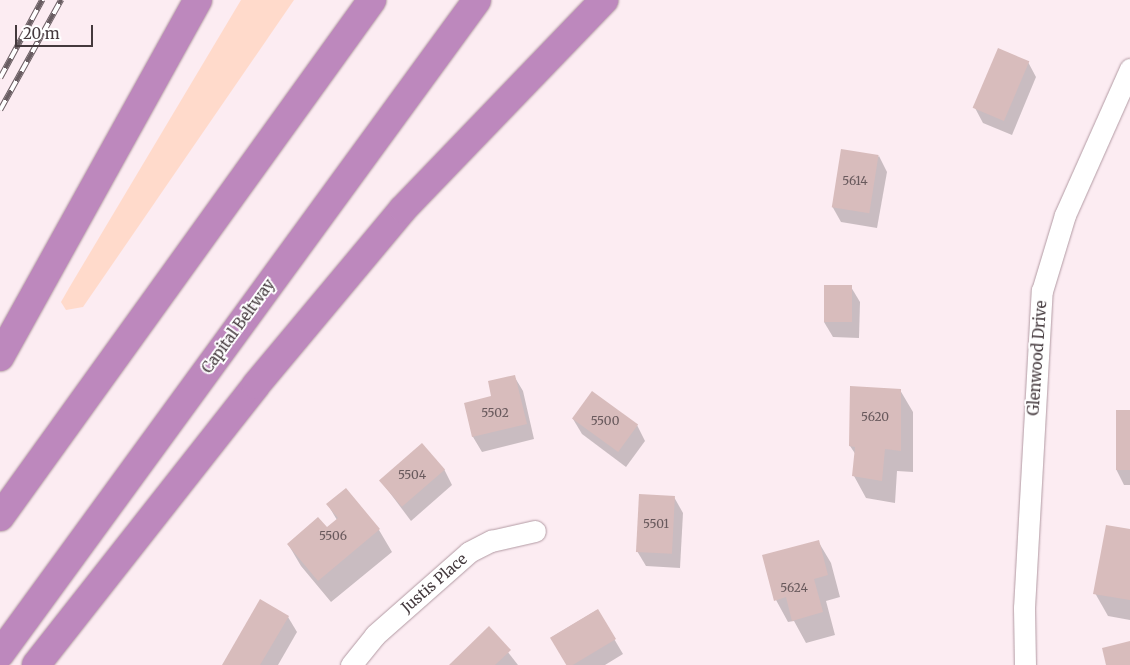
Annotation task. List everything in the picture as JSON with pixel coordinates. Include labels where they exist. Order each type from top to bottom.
[{"type":"highway","points":[[0,356],[198,0]]},
{"type":"highway","points":[[0,517],[372,0]]},
{"type":"highway","name":"Capital Beltway","points":[[0,654],[477,0]]},
{"type":"highway","points":[[36,665],[262,378],[403,209],[604,0]]},
{"type":"street","name":"Glenwood Drive","points":[[1025,665],[1024,600],[1042,292],[1065,215],[1130,69]]},
{"type":"street","name":"Justis Place","points":[[351,665],[375,635],[469,552],[491,540],[536,530]]},
{"type":"shaded area","points":[[241,0],[294,0],[83,307],[66,310],[61,302]]},
{"type":"building","points":[[998,48],[1029,61],[1004,121],[973,108]]},
{"type":"building","points":[[841,149],[879,155],[869,213],[832,207]]},
{"type":"building","points":[[824,285],[852,285],[852,322],[824,322]]},
{"type":"building","points":[[515,375],[527,424],[472,437],[464,403],[491,396],[488,381]]},
{"type":"building","points":[[850,386],[901,389],[901,451],[885,449],[882,481],[852,476],[855,447],[849,446]]},
{"type":"building","points":[[592,391],[638,425],[618,452],[572,419]]},
{"type":"building","points":[[1116,410],[1130,410],[1130,470],[1116,470]]},
{"type":"building","points":[[422,443],[445,469],[402,507],[379,480]]},
{"type":"building","points":[[346,488],[380,529],[318,581],[287,544],[318,517],[327,527],[338,518],[326,504]]},
{"type":"building","points":[[639,494],[675,496],[672,554],[636,552]]},
{"type":"building","points":[[1106,525],[1130,529],[1130,600],[1093,594]]},
{"type":"building","points":[[819,540],[828,575],[814,579],[823,612],[792,621],[786,597],[774,601],[762,555]]},
{"type":"building","points":[[260,599],[289,616],[260,665],[222,665]]},
{"type":"building","points":[[598,609],[616,639],[573,665],[566,665],[550,638]]},
{"type":"building","points":[[489,626],[511,650],[495,665],[449,665]]},
{"type":"building","points":[[1130,641],[1130,665],[1106,665],[1102,648]]},
{"type":"railway","points":[[0,78],[42,0]]},
{"type":"railway","points":[[0,110],[61,0]]}]
